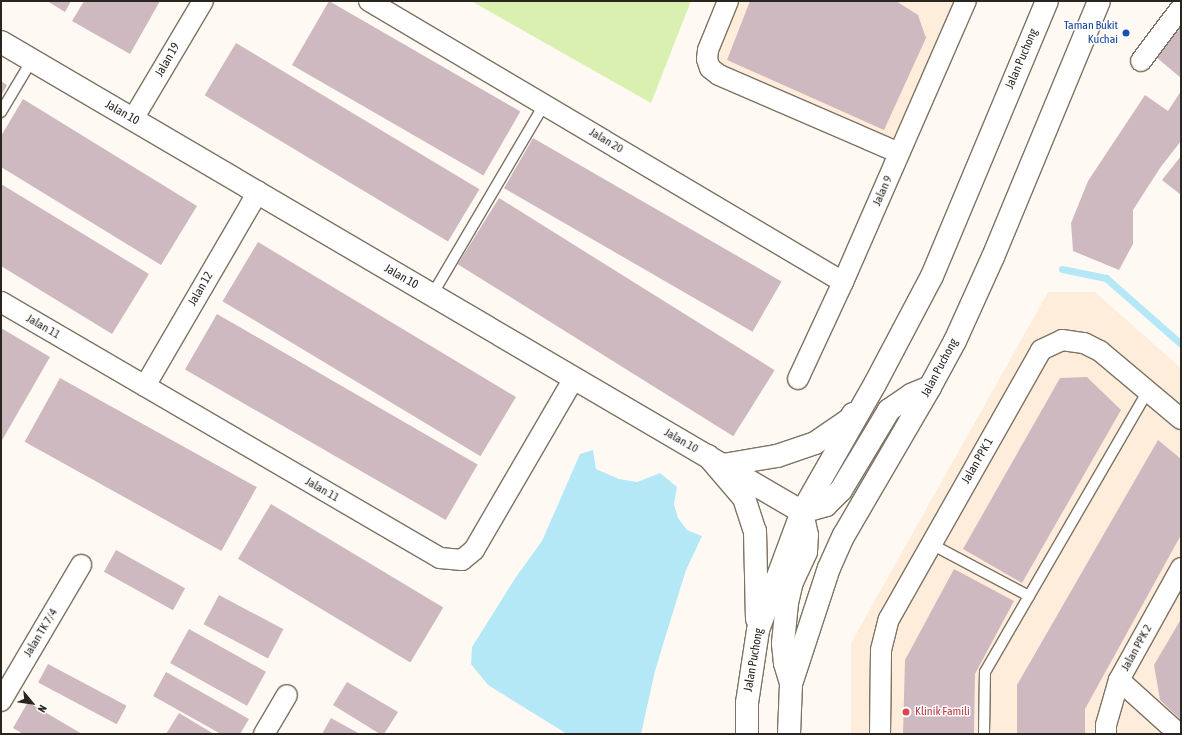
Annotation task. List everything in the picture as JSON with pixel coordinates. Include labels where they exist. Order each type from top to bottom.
[{"type":"main road","name":"Jalan Puchong","points":[[747,734],[747,703],[758,630],[802,512],[875,384],[932,276],[1047,1]]},
{"type":"main road","name":"Jalan Puchong","points":[[789,734],[791,684],[816,602],[829,568],[844,535],[930,388],[955,341],[993,257],[1099,1]]},
{"type":"main road","points":[[1076,55],[1100,17],[1114,1]]},
{"type":"main road","name":"Jalan 10","points":[[1,42],[802,512]]},
{"type":"main road","points":[[715,461],[777,456],[815,443],[850,419],[875,384]]},
{"type":"main road","points":[[791,684],[785,663],[783,643],[787,602],[792,582],[806,552],[807,535],[802,512],[826,504],[841,490],[889,410],[911,396],[930,388]]},
{"type":"main road","points":[[715,461],[744,498],[755,532],[758,630]]},
{"type":"street","name":"Jalan 19","points":[[133,119],[203,1]]},
{"type":"street","name":"Jalan 20","points":[[369,1],[843,282]]},
{"type":"street","points":[[728,1],[708,50],[707,59],[710,68],[719,75],[900,154]]},
{"type":"street","name":"Jalan 9","points":[[798,380],[900,154],[966,1]]},
{"type":"street","points":[[1141,61],[1181,8]]},
{"type":"street","name":"Jalan 12","points":[[145,386],[258,192]]},
{"type":"street","name":"Jalan 11","points":[[1,302],[440,558],[462,560],[474,550],[574,378]]},
{"type":"street","name":"Jalan PPK 1","points":[[880,734],[881,650],[889,619],[1041,350],[1062,340],[1084,343],[1100,351],[1181,419]]},
{"type":"street","name":"Jalan TK 7/4","points":[[1,700],[81,565]]},
{"type":"street","name":"Jalan PPK 2","points":[[1106,734],[1106,725],[1119,680],[1179,578]]},
{"type":"street","points":[[1119,680],[1179,734]]},
{"type":"street","points":[[264,734],[287,695]]},
{"type":"lane","points":[[1,112],[32,60]]},
{"type":"lane","points":[[432,295],[544,105]]},
{"type":"lane","points":[[984,734],[985,672],[1148,391]]},
{"type":"lane","points":[[931,544],[1029,596]]},
{"type":"shaded area","points":[[736,1],[955,2],[895,140],[724,68],[717,62],[716,52]]},
{"type":"shaded area","points":[[1048,292],[1095,292],[1181,368],[1181,734],[851,734],[851,643]]},
{"type":"green space","points":[[471,1],[691,1],[651,103]]},
{"type":"water","points":[[593,450],[596,469],[619,479],[637,482],[660,473],[677,487],[674,504],[678,518],[687,530],[702,536],[686,570],[673,612],[655,671],[641,734],[567,734],[488,685],[471,664],[472,647],[516,577],[542,541],[580,454]]},
{"type":"building","points":[[47,1],[71,1],[65,12]]},
{"type":"building","points":[[84,1],[160,1],[130,54],[72,21]]},
{"type":"building","points":[[329,1],[520,111],[483,176],[292,65]]},
{"type":"building","points":[[750,1],[896,1],[918,15],[926,38],[884,130],[727,60]]},
{"type":"building","points":[[1181,27],[1181,78],[1156,57]]},
{"type":"building","points":[[236,43],[479,189],[448,242],[205,95]]},
{"type":"building","points":[[1,81],[7,85],[1,96]]},
{"type":"building","points":[[1181,91],[1181,141],[1160,168],[1133,210],[1133,244],[1119,270],[1073,251],[1071,223],[1088,181],[1145,95],[1168,111]]},
{"type":"building","points":[[23,99],[197,206],[161,265],[1,167],[1,136]]},
{"type":"building","points":[[533,138],[782,281],[753,332],[504,188]]},
{"type":"building","points":[[1181,156],[1181,195],[1162,180]]},
{"type":"building","points":[[1,184],[149,274],[112,334],[1,266]]},
{"type":"building","points":[[499,198],[775,370],[733,436],[458,264]]},
{"type":"building","points":[[258,242],[516,397],[480,456],[222,301]]},
{"type":"building","points":[[217,314],[478,464],[446,520],[185,369]]},
{"type":"building","points":[[1,328],[50,357],[1,442]]},
{"type":"building","points":[[1087,377],[1121,410],[1022,583],[963,549],[1060,378]]},
{"type":"building","points":[[60,378],[257,487],[221,551],[25,442]]},
{"type":"building","points":[[1158,440],[1181,459],[1181,535],[1085,709],[1085,734],[1017,734],[1017,685]]},
{"type":"building","points":[[271,504],[443,608],[410,662],[238,559]]},
{"type":"building","points":[[116,550],[185,588],[173,610],[104,572]]},
{"type":"building","points":[[954,569],[1014,601],[975,674],[974,734],[903,734],[905,660]]},
{"type":"building","points":[[219,595],[283,629],[268,658],[204,624]]},
{"type":"building","points":[[1181,619],[1181,720],[1160,700],[1154,665]]},
{"type":"building","points":[[189,629],[266,672],[247,706],[170,663]]},
{"type":"building","points":[[48,664],[127,706],[117,724],[38,683]]},
{"type":"building","points":[[166,672],[249,719],[240,734],[221,734],[153,696]]},
{"type":"building","points":[[347,682],[398,712],[384,734],[380,734],[333,705]]},
{"type":"building","points":[[28,702],[82,734],[23,734],[13,728]]},
{"type":"building","points":[[179,713],[214,734],[166,734]]},
{"type":"building","points":[[331,718],[360,734],[322,734]]},
{"type":"waterway","points":[[1062,269],[1106,278],[1181,344]]},
{"type":"place","name":"Taman Bukit Kuchai","points":[[1126,33]]},
{"type":"place","name":"Klinik Famili","points":[[906,712]]}]
